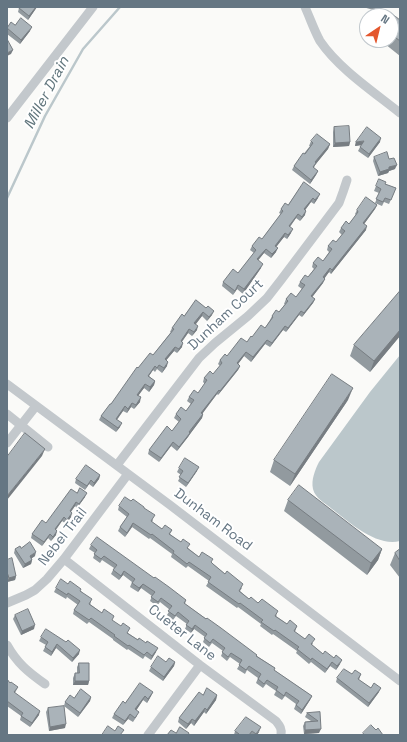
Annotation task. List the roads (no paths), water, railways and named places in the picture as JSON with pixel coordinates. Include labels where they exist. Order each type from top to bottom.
[{"type":"street","points":[[7,118],[93,7]]},
{"type":"street","points":[[305,7],[320,40],[336,60],[352,75],[400,113]]},
{"type":"street","name":"Dunham Court","points":[[116,465],[199,358],[221,337],[259,306],[274,290],[338,203],[347,180]]},
{"type":"street","name":"Dunham Road","points":[[7,384],[400,681]]},
{"type":"street","points":[[7,443],[36,406]]},
{"type":"street","points":[[7,414],[48,447]]},
{"type":"street","name":"Nebel Trail","points":[[7,602],[26,595],[42,584],[64,559],[128,474]]},
{"type":"street","name":"Cueter Lane","points":[[64,559],[200,665],[276,721],[280,725],[281,732]]},
{"type":"street","points":[[7,645],[23,667],[44,684]]},
{"type":"street","points":[[148,735],[200,665]]},
{"type":"waterway","name":"Miller Drain","points":[[7,198],[45,116],[83,49],[120,7]]}]
